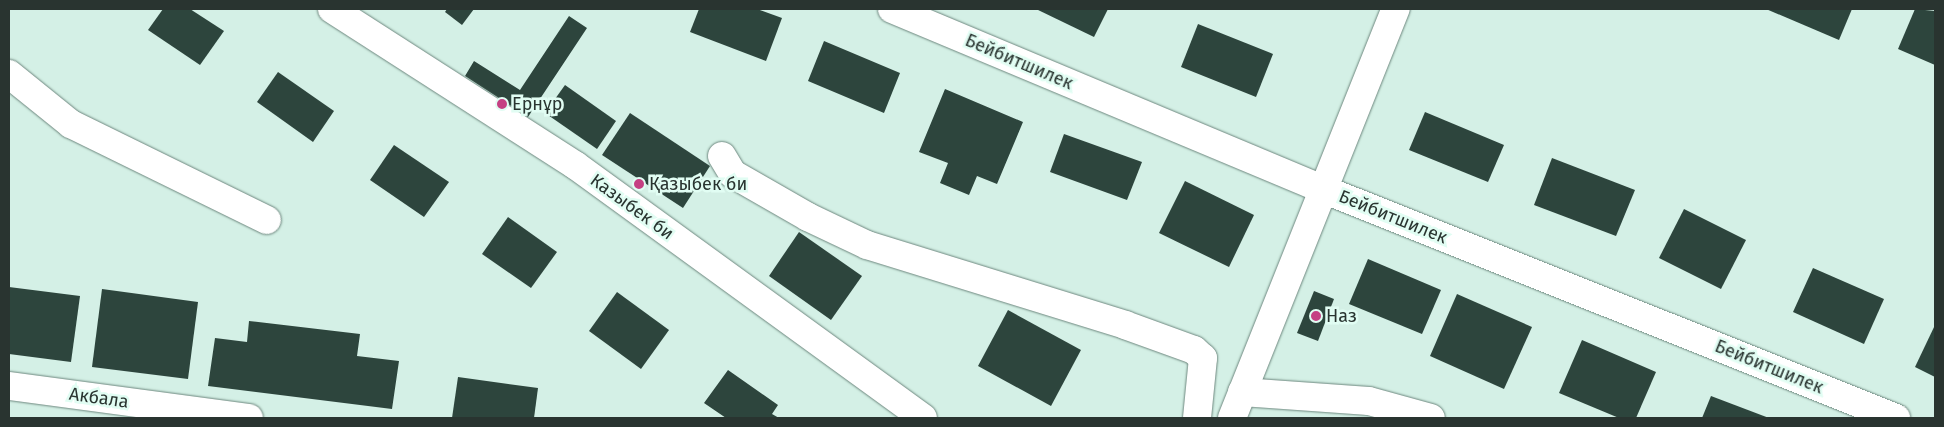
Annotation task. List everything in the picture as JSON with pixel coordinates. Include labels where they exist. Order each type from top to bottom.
[{"type":"street","name":"Казыбек би","points":[[332,9],[575,165],[922,418]]},
{"type":"street","name":"Бейбитшилек","points":[[892,9],[1326,190],[1896,418]]},
{"type":"street","points":[[1232,418],[1326,190],[1396,9]]},
{"type":"street","points":[[9,74],[71,124],[267,220]]},
{"type":"street","points":[[722,156],[733,174],[808,217],[867,245],[1125,325],[1194,350],[1203,358],[1197,418]]},
{"type":"street","name":"Акбала","points":[[9,386],[249,418]]},
{"type":"street","points":[[1242,392],[1369,401],[1431,418]]},
{"type":"building","points":[[163,9],[190,9],[224,31],[200,65],[148,30]]},
{"type":"building","points":[[447,9],[474,9],[462,25],[445,12]]},
{"type":"building","points":[[699,9],[757,9],[782,18],[766,61],[690,32]]},
{"type":"building","points":[[1036,9],[1108,9],[1094,37]]},
{"type":"building","points":[[1766,9],[1852,9],[1839,40]]},
{"type":"building","points":[[1915,9],[1935,11],[1935,65],[1898,49]]},
{"type":"building","points":[[569,16],[587,28],[528,117],[465,76],[474,61],[520,90]]},
{"type":"building","points":[[1198,24],[1273,54],[1256,97],[1181,67]]},
{"type":"building","points":[[824,41],[900,73],[884,113],[808,81]]},
{"type":"building","points":[[278,72],[334,111],[313,142],[257,102]]},
{"type":"building","points":[[565,85],[616,121],[597,149],[545,113]]},
{"type":"building","points":[[945,89],[1023,122],[997,184],[977,176],[969,195],[940,183],[948,163],[919,152]]},
{"type":"building","points":[[1425,112],[1504,145],[1488,182],[1409,150]]},
{"type":"building","points":[[630,113],[710,166],[683,208],[602,155]]},
{"type":"building","points":[[1064,134],[1142,162],[1127,200],[1050,172]]},
{"type":"building","points":[[394,145],[449,182],[424,217],[370,180]]},
{"type":"building","points":[[1552,158],[1635,190],[1616,236],[1534,205]]},
{"type":"building","points":[[1185,181],[1254,215],[1229,267],[1159,233]]},
{"type":"building","points":[[1684,209],[1746,240],[1721,289],[1659,258]]},
{"type":"building","points":[[508,217],[557,252],[531,288],[482,254]]},
{"type":"building","points":[[799,232],[862,276],[831,320],[769,276]]},
{"type":"building","points":[[1368,259],[1441,290],[1422,334],[1349,304]]},
{"type":"building","points":[[1813,268],[1884,299],[1864,344],[1793,312]]},
{"type":"building","points":[[9,287],[80,296],[71,362],[9,354]]},
{"type":"building","points":[[102,289],[198,302],[188,379],[92,367]]},
{"type":"building","name":"Наз","points":[[1314,291],[1334,299],[1318,341],[1297,333]]},
{"type":"building","points":[[617,292],[669,330],[641,369],[589,331]]},
{"type":"building","points":[[1457,294],[1532,327],[1504,389],[1430,356]]},
{"type":"building","points":[[1008,310],[1081,350],[1051,406],[978,366]]},
{"type":"building","points":[[249,321],[360,334],[357,356],[399,361],[392,409],[208,386],[215,338],[247,342]]},
{"type":"building","points":[[1935,325],[1935,377],[1915,367]]},
{"type":"building","points":[[1582,340],[1656,372],[1636,418],[1619,418],[1559,393]]},
{"type":"building","points":[[728,370],[778,405],[772,414],[779,418],[726,418],[704,403]]},
{"type":"building","points":[[458,377],[538,388],[534,418],[452,418]]},
{"type":"building","points":[[1711,396],[1769,418],[1702,418]]},
{"type":"place","name":"Ернұр","points":[[502,104]]},
{"type":"place","name":"Қазыбек би","points":[[639,184]]},
{"type":"place","name":"Наз","points":[[1316,316]]}]
